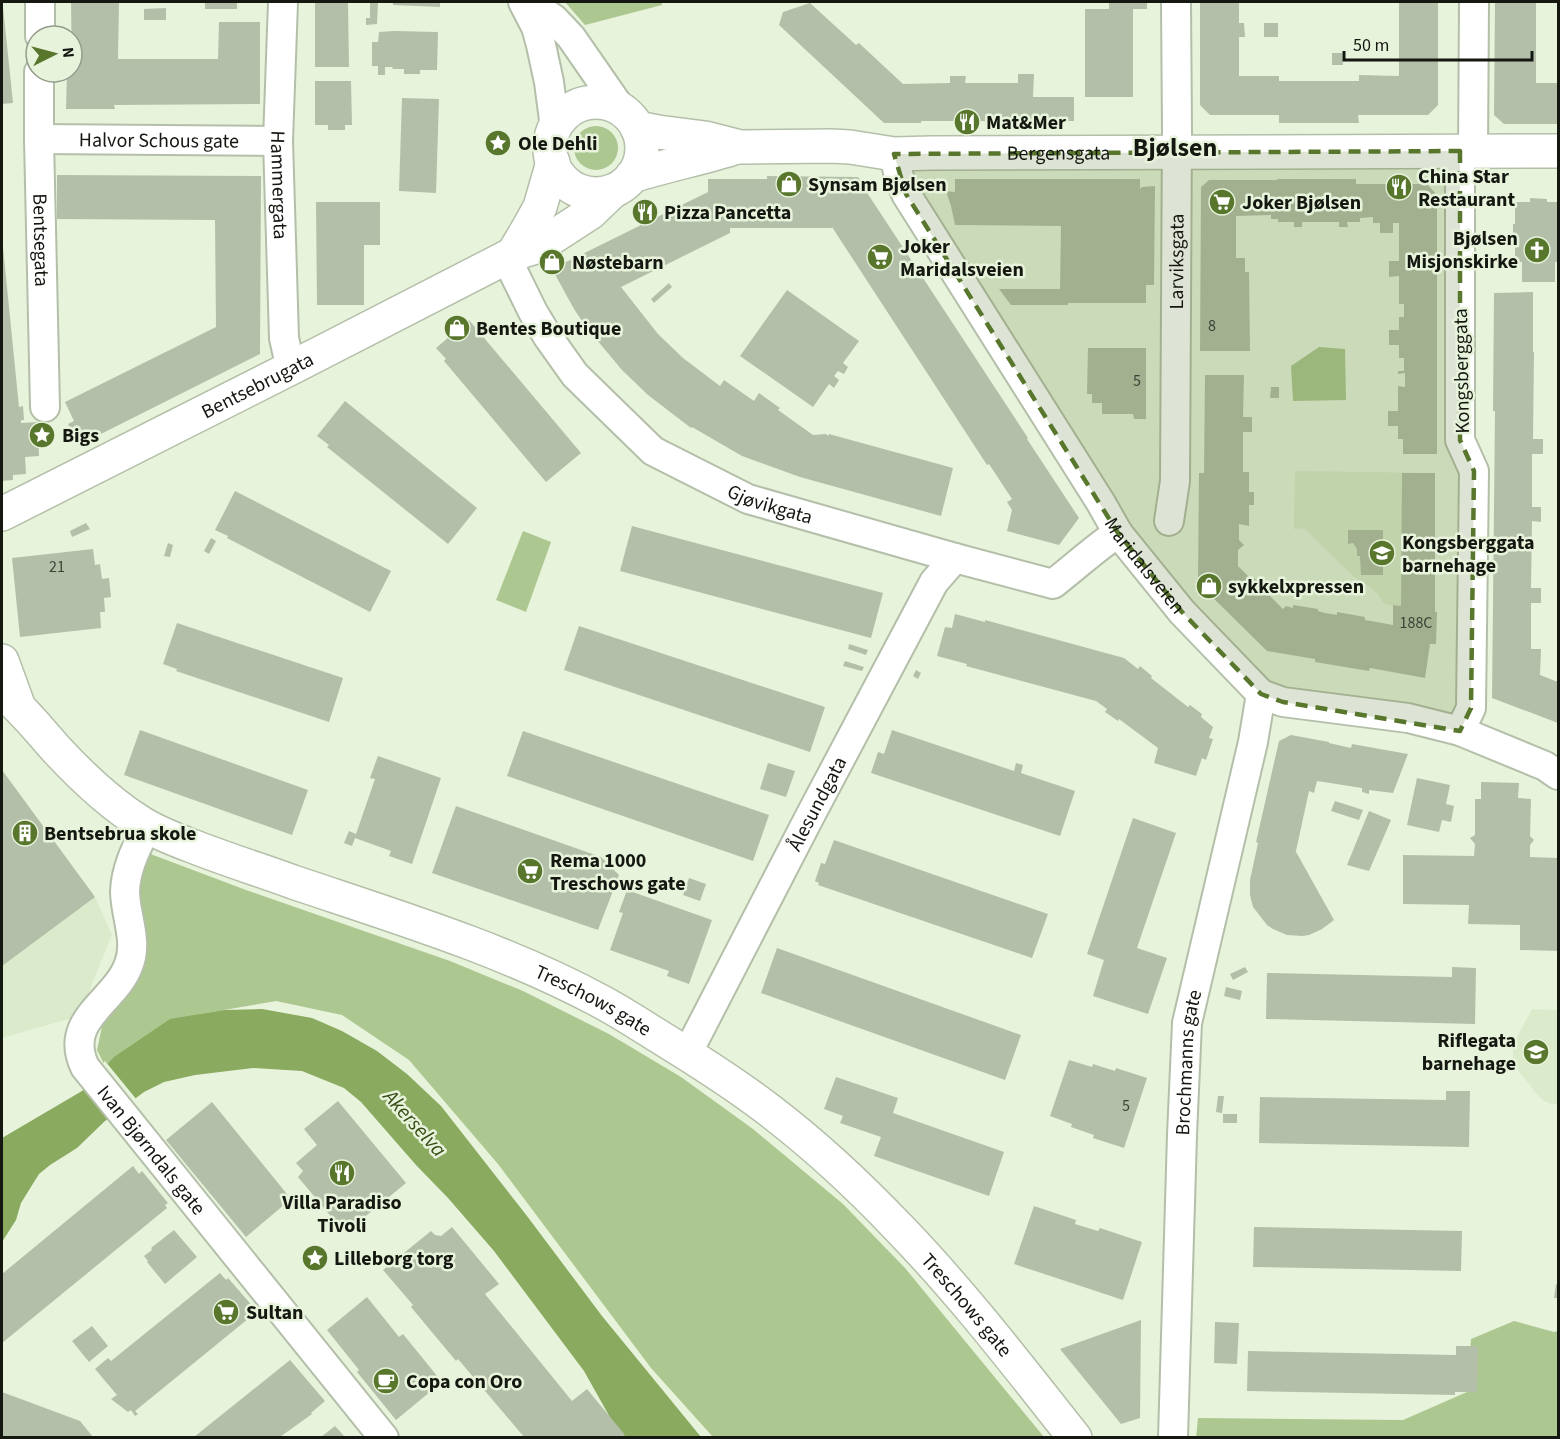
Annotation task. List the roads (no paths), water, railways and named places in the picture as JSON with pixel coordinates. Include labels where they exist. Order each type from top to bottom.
[{"type":"street","points":[[40,2],[40,24]]},
{"type":"street","name":"Hammergata","points":[[283,2],[278,141],[284,338],[293,367]]},
{"type":"street","points":[[523,2],[536,27],[541,45],[555,128]]},
{"type":"street","points":[[529,2],[554,19],[571,37],[629,119],[641,140],[642,153],[639,165],[623,184],[603,194],[592,194],[572,187],[564,180],[553,162],[551,151],[551,139],[562,117],[572,109],[596,102],[609,104],[629,119]]},
{"type":"street","name":"Larviksgata","points":[[1170,521],[1175,481],[1176,2]]},
{"type":"street","name":"Kongsberggata","points":[[1460,731],[1471,708],[1474,471],[1460,440],[1466,151],[1474,2]]},
{"type":"street","name":"Bentsegata","points":[[39,84],[45,407]]},
{"type":"street","name":"Bergensgata","points":[[629,119],[665,134],[705,138],[740,147],[831,146],[894,154],[1558,151]]},
{"type":"street","name":"Halvor Schous gate","points":[[39,139],[278,141]]},
{"type":"street","name":"Bergensgata","points":[[623,184],[655,169],[740,147]]},
{"type":"street","name":"Maridalsveien","points":[[894,154],[899,177],[906,194],[1118,533],[1182,612],[1261,694],[1283,702],[1408,718],[1460,731],[1545,766],[1558,775]]},
{"type":"street","points":[[510,255],[540,207],[553,162]]},
{"type":"street","name":"Bentsebrugata","points":[[2,514],[510,255],[539,246],[590,213],[623,184]]},
{"type":"street","name":"Gjøvikgata","points":[[510,255],[533,312],[575,375],[653,452],[748,499],[1053,584],[1097,547],[1118,533]]},
{"type":"street","name":"Ålesundgata","points":[[687,1054],[934,582],[955,558]]},
{"type":"street","name":"Treschows gate","points":[[2,662],[10,699],[82,777],[105,797],[147,826],[212,854],[420,925],[511,959],[554,978],[602,1002],[687,1054],[769,1110],[845,1174],[891,1220],[941,1274],[1075,1437]]},
{"type":"street","name":"Brochmanns gate","points":[[1173,1437],[1187,1023],[1250,753],[1261,694]]},
{"type":"street","name":"Ivan Bjørndals gate","points":[[147,826],[133,855],[126,878],[126,904],[132,936],[129,966],[88,1019],[80,1040],[81,1058],[89,1072],[384,1437]]},
{"type":"water","name":"Akerselva","points":[[262,1009],[312,1018],[342,1031],[377,1051],[407,1074],[441,1106],[602,1316],[701,1437],[621,1437],[584,1371],[494,1251],[448,1198],[361,1102],[344,1088],[302,1071],[253,1068],[195,1075],[164,1082],[144,1092],[105,1121],[77,1148],[39,1174],[21,1203],[16,1220],[2,1242],[2,1138],[82,1091],[114,1057],[170,1019],[224,1010]]},
{"type":"place","name":"Mat&Mer","points":[[967,122]]},
{"type":"place","name":"Ole Dehli","points":[[498,143]]},
{"type":"place","name":"Synsam Bjølsen","points":[[789,184]]},
{"type":"place","name":"China Star Restaurant","points":[[1399,187]]},
{"type":"place","name":"Joker Bjølsen","points":[[1222,202]]},
{"type":"place","name":"Pizza Pancetta","points":[[645,212]]},
{"type":"place","name":"Bjølsen Misjonskirke","points":[[1537,250]]},
{"type":"place","name":"Joker Maridalsveien","points":[[880,257]]},
{"type":"place","name":"Nøstebarn","points":[[552,262]]},
{"type":"place","name":"Bentes Boutique","points":[[457,328]]},
{"type":"place","name":"Bigs","points":[[42,435]]},
{"type":"place","name":"Kongsberggata barnehage","points":[[1382,553]]},
{"type":"place","name":"sykkelxpressen","points":[[1209,586]]},
{"type":"place","name":"Bentsebrua skole","points":[[25,833]]},
{"type":"place","name":"Rema 1000 Treschows gate","points":[[530,871]]},
{"type":"place","name":"Riflegata barnehage","points":[[1536,1052]]},
{"type":"place","name":"Villa Paradiso Tivoli","points":[[342,1173]]},
{"type":"place","name":"Lilleborg torg","points":[[315,1258]]},
{"type":"place","name":"Sultan","points":[[226,1312]]},
{"type":"place","name":"Copa con Oro","points":[[386,1381]]},
{"type":"district","name":"Bjølsen","points":[[1175,147]]}]
